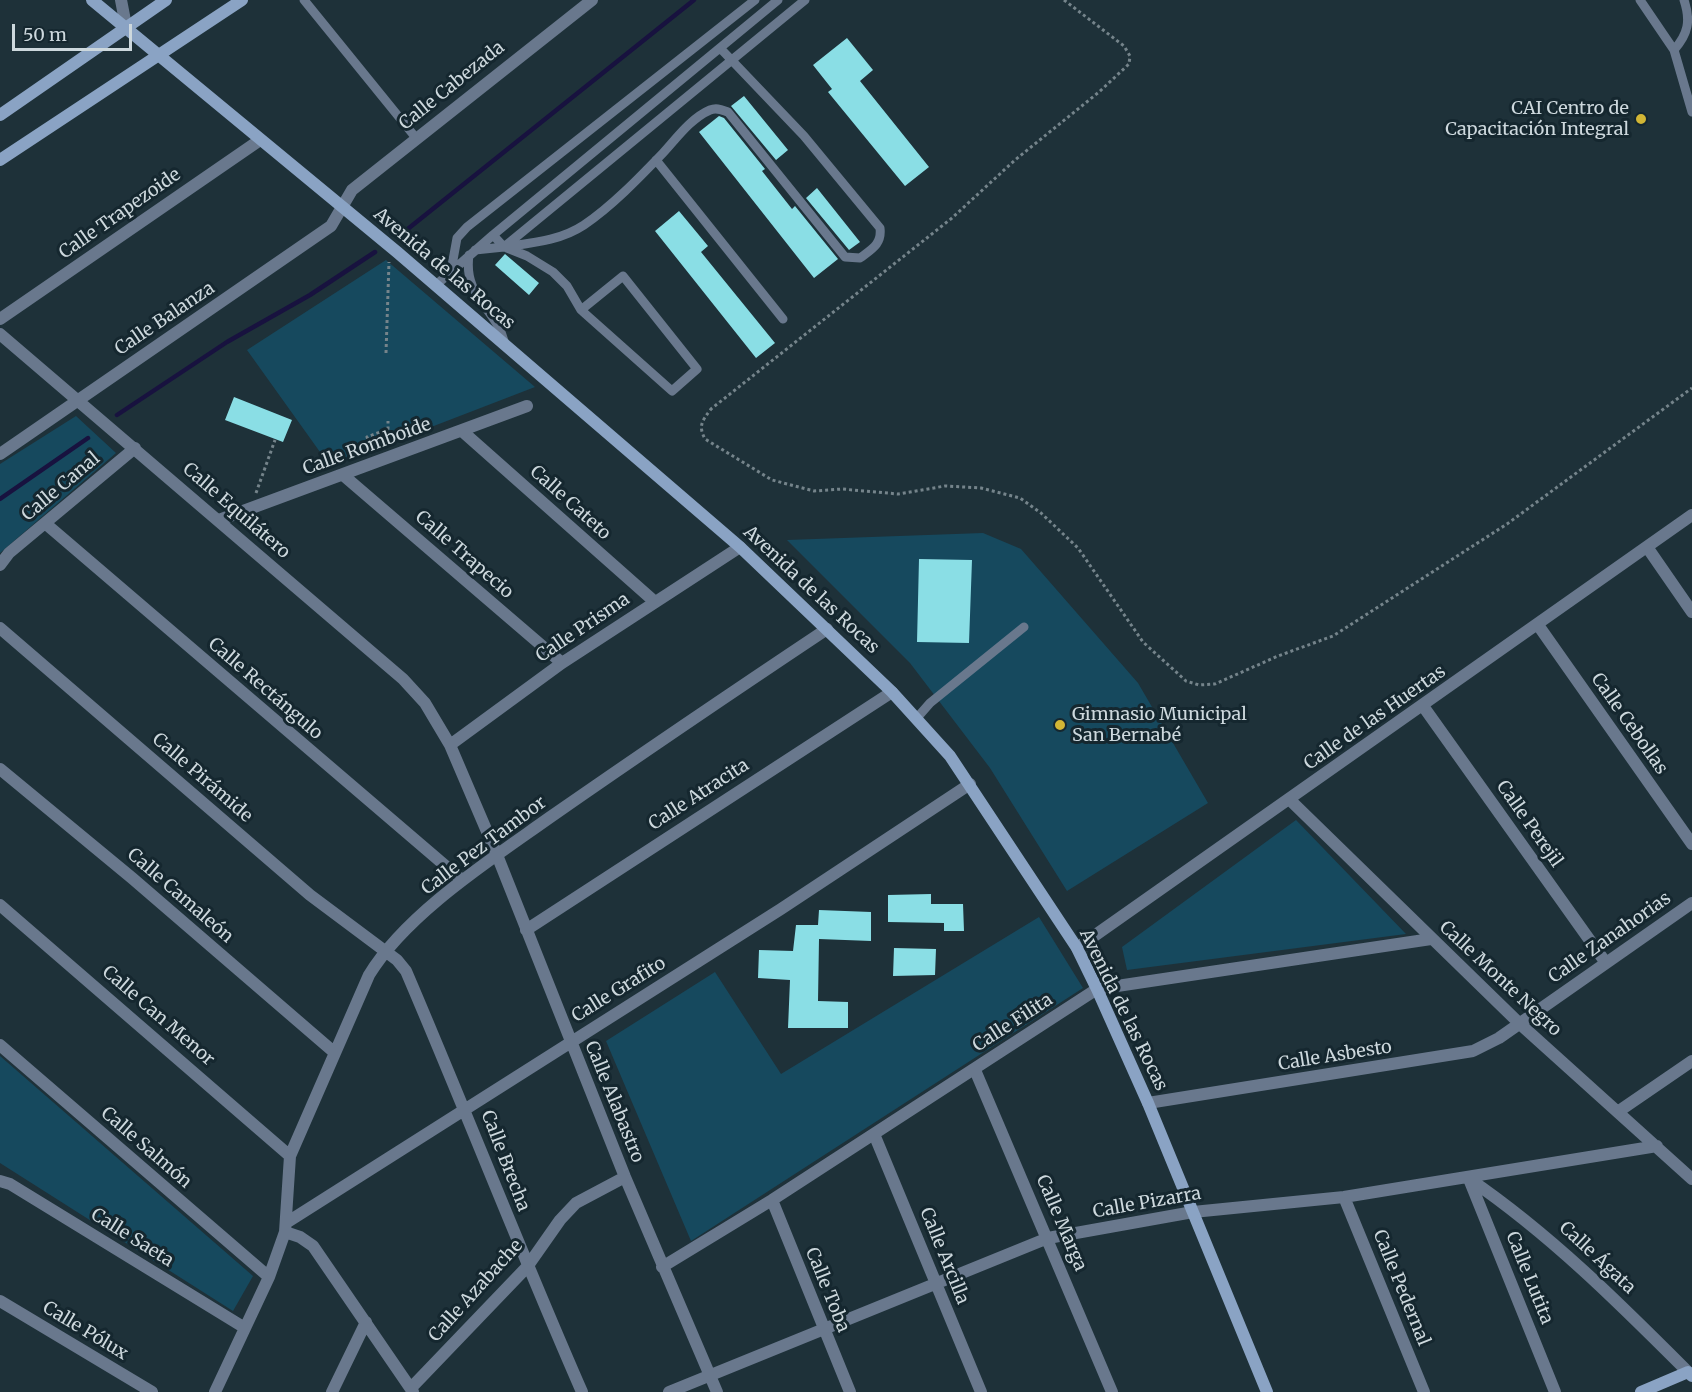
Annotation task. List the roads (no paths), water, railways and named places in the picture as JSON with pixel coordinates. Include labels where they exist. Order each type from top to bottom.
[{"type":"street","name":"Avenida de las Rocas","points":[[92,0],[397,252],[740,547],[892,692],[950,756],[1077,948],[1098,989],[1148,1103],[1267,1392]]},
{"type":"street","points":[[121,0],[126,26]]},
{"type":"street","points":[[0,115],[166,0]]},
{"type":"street","points":[[0,160],[242,0]]},
{"type":"street","name":"Calle Cabezada","points":[[342,206],[352,190],[592,0]]},
{"type":"street","name":"Calle Trapezoide","points":[[0,319],[260,140]]},
{"type":"street","name":"Calle Balanza","points":[[0,454],[82,403],[331,226],[342,206]]},
{"type":"street","name":"Calle Equilátero","points":[[0,334],[403,679],[440,725]]},
{"type":"street","name":"Calle Romboide","points":[[219,520],[527,406]]},
{"type":"street","name":"Calle Cateto","points":[[462,431],[655,602]]},
{"type":"street","name":"Calle Canal","points":[[0,565],[9,553],[135,448]]},
{"type":"street","name":"Calle Trapecio","points":[[343,475],[562,663]]},
{"type":"street","name":"Calle de las Huertas","points":[[1077,948],[1692,515]]},
{"type":"street","name":"Calle Rectángulo","points":[[45,524],[462,880]]},
{"type":"street","name":"Calle Prisma","points":[[450,746],[562,663],[740,547]]},
{"type":"street","points":[[1647,548],[1692,612]]},
{"type":"street","name":"Calle Cebollas","points":[[1538,625],[1692,844]]},
{"type":"street","name":"Calle Pirámide","points":[[0,628],[310,895],[384,951]]},
{"type":"street","name":"Calle Pez Tambor","points":[[215,1392],[269,1277],[285,1227],[290,1156],[369,975],[384,951],[462,880],[652,746],[827,629]]},
{"type":"street","name":"Calle Atracita","points":[[526,930],[892,692]]},
{"type":"street","name":"Calle Perejil","points":[[1423,706],[1606,963]]},
{"type":"street","name":"Calle Alabastro","points":[[440,725],[497,855],[625,1177],[717,1392]]},
{"type":"street","name":"Calle Camaleón","points":[[0,769],[132,878],[335,1053]]},
{"type":"street","name":"Calle Grafito","points":[[285,1227],[570,1042],[781,909],[970,784]]},
{"type":"street","name":"Calle Monte Negro","points":[[1290,800],[1520,1024],[1692,1179]]},
{"type":"street","name":"Calle Zanahorias","points":[[1520,1024],[1692,903]]},
{"type":"street","name":"Calle Can Menor","points":[[0,905],[290,1156]]},
{"type":"street","name":"Calle Filita","points":[[662,1266],[772,1200],[1098,989],[1431,939]]},
{"type":"street","name":"Calle Brecha","points":[[384,951],[397,960],[406,971],[465,1110],[527,1267],[582,1392]]},
{"type":"street","name":"Calle Asbesto","points":[[1148,1103],[1367,1070],[1473,1051],[1520,1024]]},
{"type":"street","name":"Calle Salmón","points":[[0,1046],[269,1277]]},
{"type":"street","points":[[1619,1111],[1692,1061]]},
{"type":"street","name":"Calle Marga","points":[[975,1070],[1112,1392]]},
{"type":"street","name":"Calle Arcilla","points":[[874,1134],[981,1392]]},
{"type":"street","name":"Calle Pizarra","points":[[669,1392],[1048,1238],[1193,1212],[1344,1197],[1657,1146]]},
{"type":"street","name":"Calle Azabache","points":[[412,1390],[527,1267],[560,1220],[576,1203],[625,1177]]},
{"type":"street","name":"Calle Ágata","points":[[1468,1178],[1517,1211],[1596,1279],[1690,1374]]},
{"type":"street","name":"Calle Lutita","points":[[1468,1178],[1555,1392]]},
{"type":"street","name":"Calle Saeta","points":[[0,1181],[10,1184],[245,1328]]},
{"type":"street","name":"Calle Pedernal","points":[[1344,1197],[1424,1392]]},
{"type":"street","name":"Calle Toba","points":[[772,1200],[850,1392]]},
{"type":"street","points":[[285,1227],[313,1246],[412,1390]]},
{"type":"street","name":"Calle Pólux","points":[[0,1301],[152,1392]]},
{"type":"street","points":[[332,1392],[366,1322]]},
{"type":"street","points":[[1641,1392],[1690,1374]]},
{"type":"lane","points":[[304,0],[416,138]]},
{"type":"lane","points":[[451,271],[457,238],[466,227],[755,0]]},
{"type":"lane","points":[[436,285],[472,252],[778,0]]},
{"type":"lane","points":[[504,247],[805,0]]},
{"type":"lane","points":[[1640,0],[1674,50],[1692,112]]},
{"type":"lane","points":[[1674,50],[1686,37],[1689,21],[1684,0]]},
{"type":"lane","points":[[472,252],[557,237],[584,225],[656,160],[692,123],[711,109],[728,112],[845,257],[860,258],[878,244],[881,237],[880,228],[804,136],[720,48]]},
{"type":"lane","points":[[618,132],[629,146]]},
{"type":"lane","points":[[656,160],[783,319]]},
{"type":"lane","points":[[493,235],[504,247],[527,256],[553,272],[567,286],[581,309],[672,391],[697,369],[623,276],[581,309]]},
{"type":"lane","points":[[472,252],[468,277],[471,287],[496,321],[505,344]]},
{"type":"lane","points":[[916,719],[930,703],[1024,627]]},
{"type":"waterway","points":[[399,236],[694,0]]},
{"type":"waterway","points":[[117,415],[227,342],[310,295],[375,252]]},
{"type":"waterway","points":[[0,499],[88,438]]},
{"type":"place","name":"CAI Centro de Capacitación Integral","points":[[1641,119]]},
{"type":"place","name":"Gimnasio Municipal San Bernabé","points":[[1060,725]]}]
